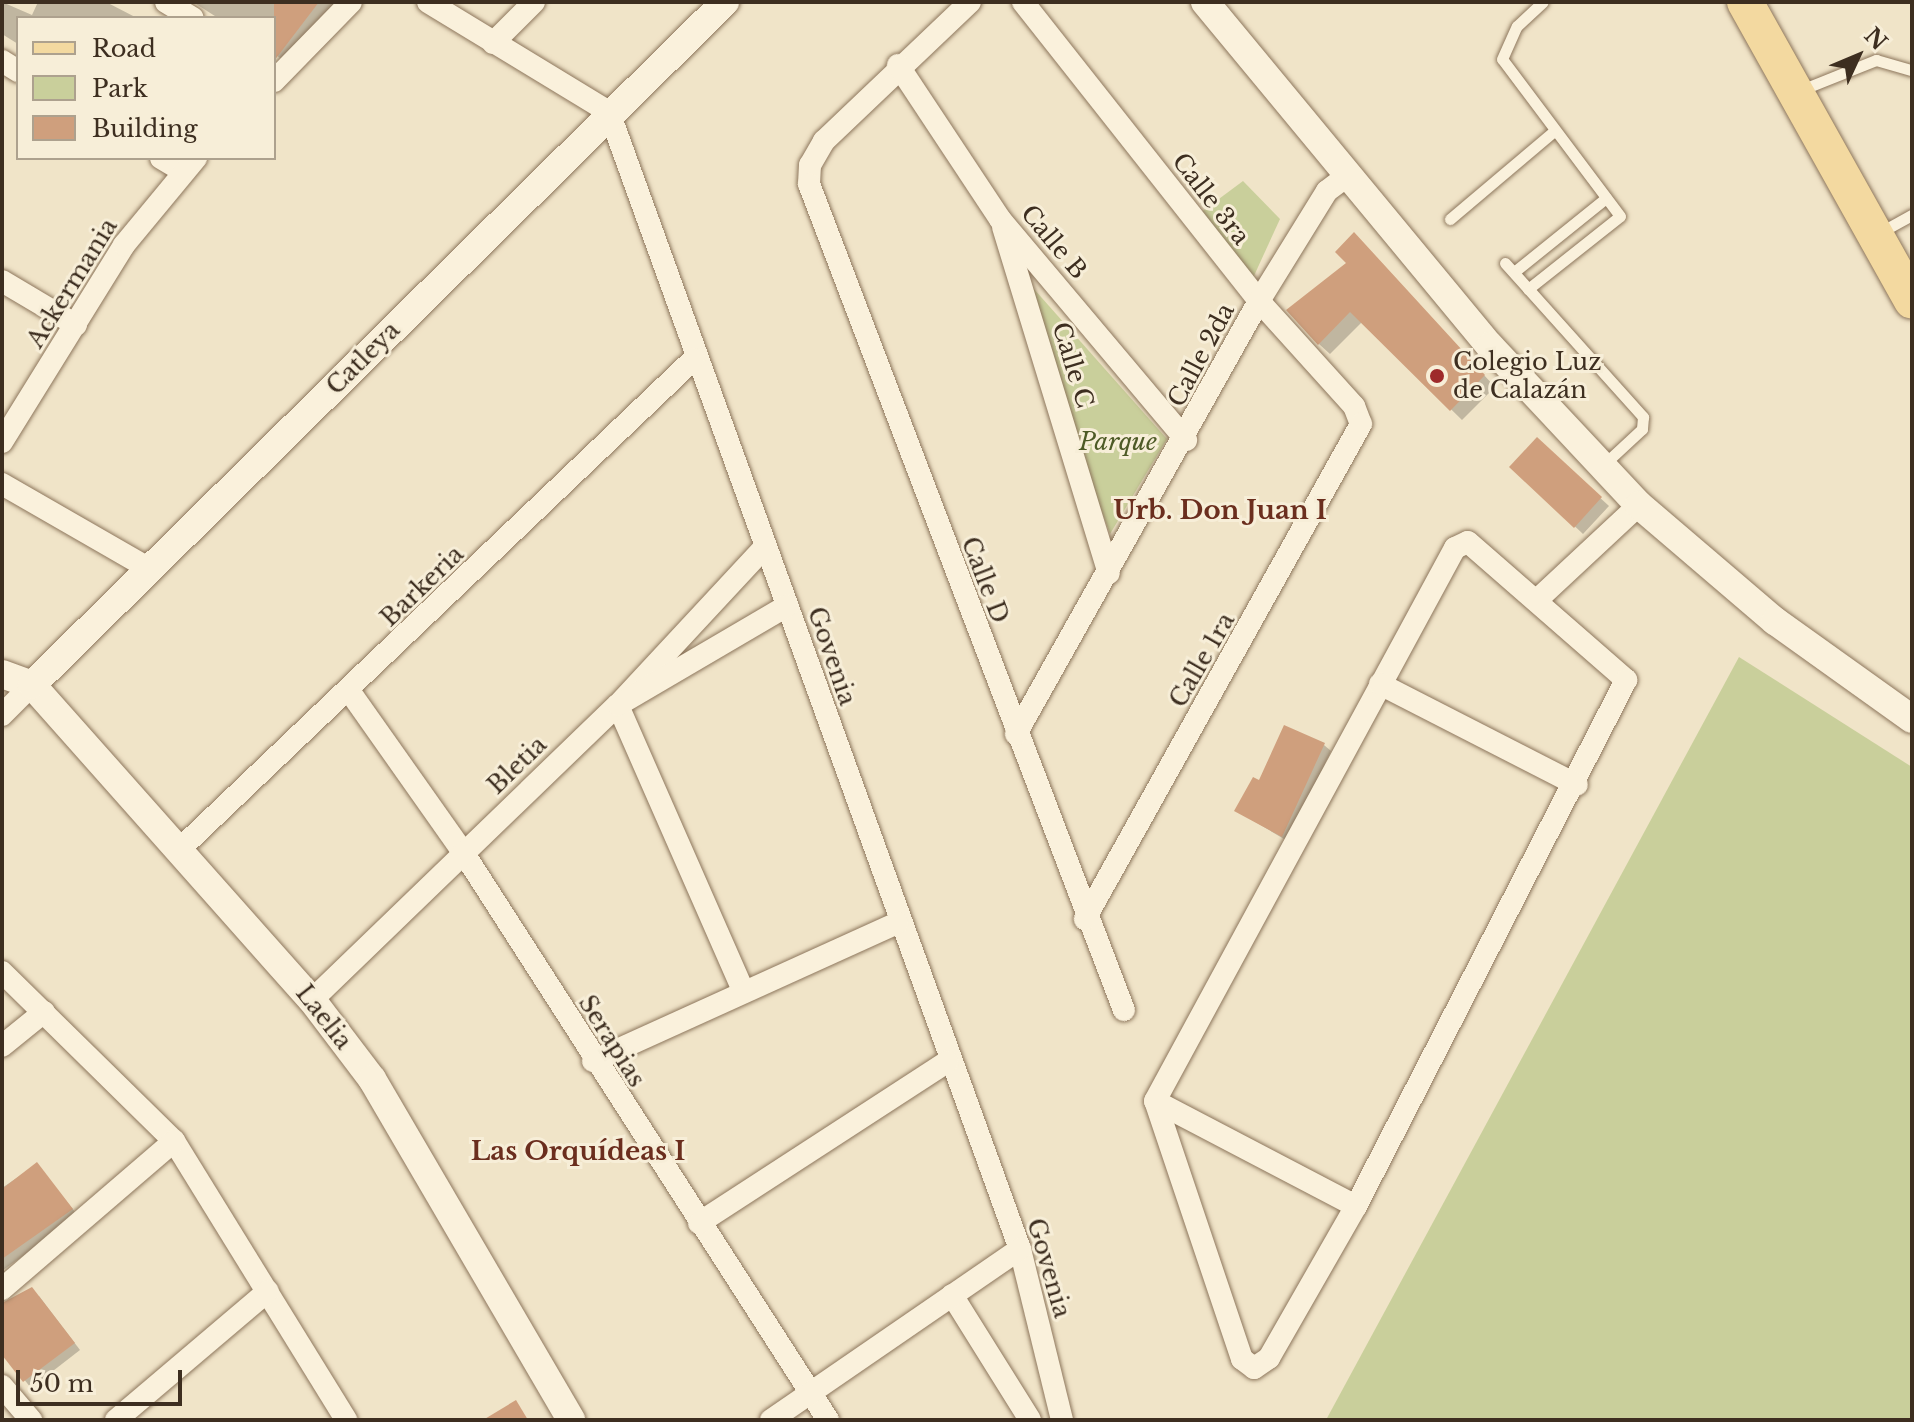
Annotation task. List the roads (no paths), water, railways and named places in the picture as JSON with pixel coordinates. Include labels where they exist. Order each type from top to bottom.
[{"type":"main road","points":[[1745,2],[1871,237],[1912,301]]},
{"type":"street","points":[[166,2],[190,16]]},
{"type":"street","points":[[277,74],[351,2]]},
{"type":"street","points":[[428,2],[609,112]]},
{"type":"street","points":[[493,43],[534,2]]},
{"type":"street","name":"Catleya","points":[[2,715],[609,112],[725,2]]},
{"type":"street","points":[[898,65],[970,2]]},
{"type":"street","name":"Calle 3ra","points":[[1023,2],[1259,301],[1354,406],[1361,424]]},
{"type":"street","points":[[1205,2],[1348,175],[1602,467],[1639,505],[1775,621],[1912,719]]},
{"type":"street","name":"Calle D","points":[[898,65],[810,165],[815,204],[1085,919],[1124,1010]]},
{"type":"street","name":"Calle B","points":[[898,65],[1000,219],[1186,440]]},
{"type":"street","name":"Govenia","points":[[609,112],[694,359],[787,606],[947,1062],[1020,1249],[1062,1420]]},
{"type":"street","points":[[169,160],[190,165]]},
{"type":"street","name":"Ackermania","points":[[2,442],[124,245],[190,165]]},
{"type":"street","name":"Calle 2da","points":[[1016,734],[1186,440],[1259,301],[1327,191],[1348,175]]},
{"type":"street","name":"Calle C","points":[[1000,219],[1109,573]]},
{"type":"street","points":[[2,281],[76,325]]},
{"type":"street","name":"Barkeria","points":[[182,847],[350,692],[694,359]]},
{"type":"street","name":"Calle 1ra","points":[[1085,919],[1361,424]]},
{"type":"street","points":[[2,484],[150,569]]},
{"type":"street","points":[[1537,600],[1639,505]]},
{"type":"street","points":[[1468,542],[1480,549],[1626,680],[1577,785],[1356,1206],[1269,1358],[1254,1368],[1242,1359],[1155,1101],[1380,684],[1455,548],[1468,542]]},
{"type":"street","points":[[742,988],[618,705],[765,547]]},
{"type":"street","name":"Bletia","points":[[312,1000],[618,705],[787,606]]},
{"type":"street","name":"Laelia","points":[[2,674],[32,685],[182,847],[312,1000],[372,1079],[571,1420]]},
{"type":"street","points":[[1380,684],[1577,785]]},
{"type":"street","name":"Serapias","points":[[350,692],[463,852],[593,1061],[828,1420]]},
{"type":"street","points":[[593,1061],[742,988],[897,923]]},
{"type":"street","points":[[2,972],[174,1141],[346,1420]]},
{"type":"street","points":[[2,1046],[44,1012]]},
{"type":"street","points":[[699,1223],[947,1062]]},
{"type":"street","points":[[1155,1101],[1356,1206]]},
{"type":"street","points":[[2,1289],[174,1141]]},
{"type":"street","points":[[771,1420],[1020,1249]]},
{"type":"street","points":[[116,1420],[268,1291]]},
{"type":"street","points":[[952,1295],[1030,1420]]},
{"type":"street","points":[[2,1386],[31,1420]]},
{"type":"lane","points":[[1528,289],[1620,216],[1502,59],[1517,26],[1543,2]]},
{"type":"lane","points":[[1793,93],[1876,60],[1912,70]]},
{"type":"lane","points":[[1450,219],[1554,131]]},
{"type":"lane","points":[[1602,467],[1642,429],[1643,417],[1510,268],[1606,198]]},
{"type":"lane","points":[[1871,237],[1912,215]]},
{"type":"place","name":"Colegio Luz de Calazán","points":[[1437,376]]},
{"type":"district","name":"Urb. Don Juan I","points":[[1220,511]]},
{"type":"district","name":"Las Orquídeas I","points":[[578,1152]]},
{"type":"park label","name":"Parque","points":[[1118,442]]}]
